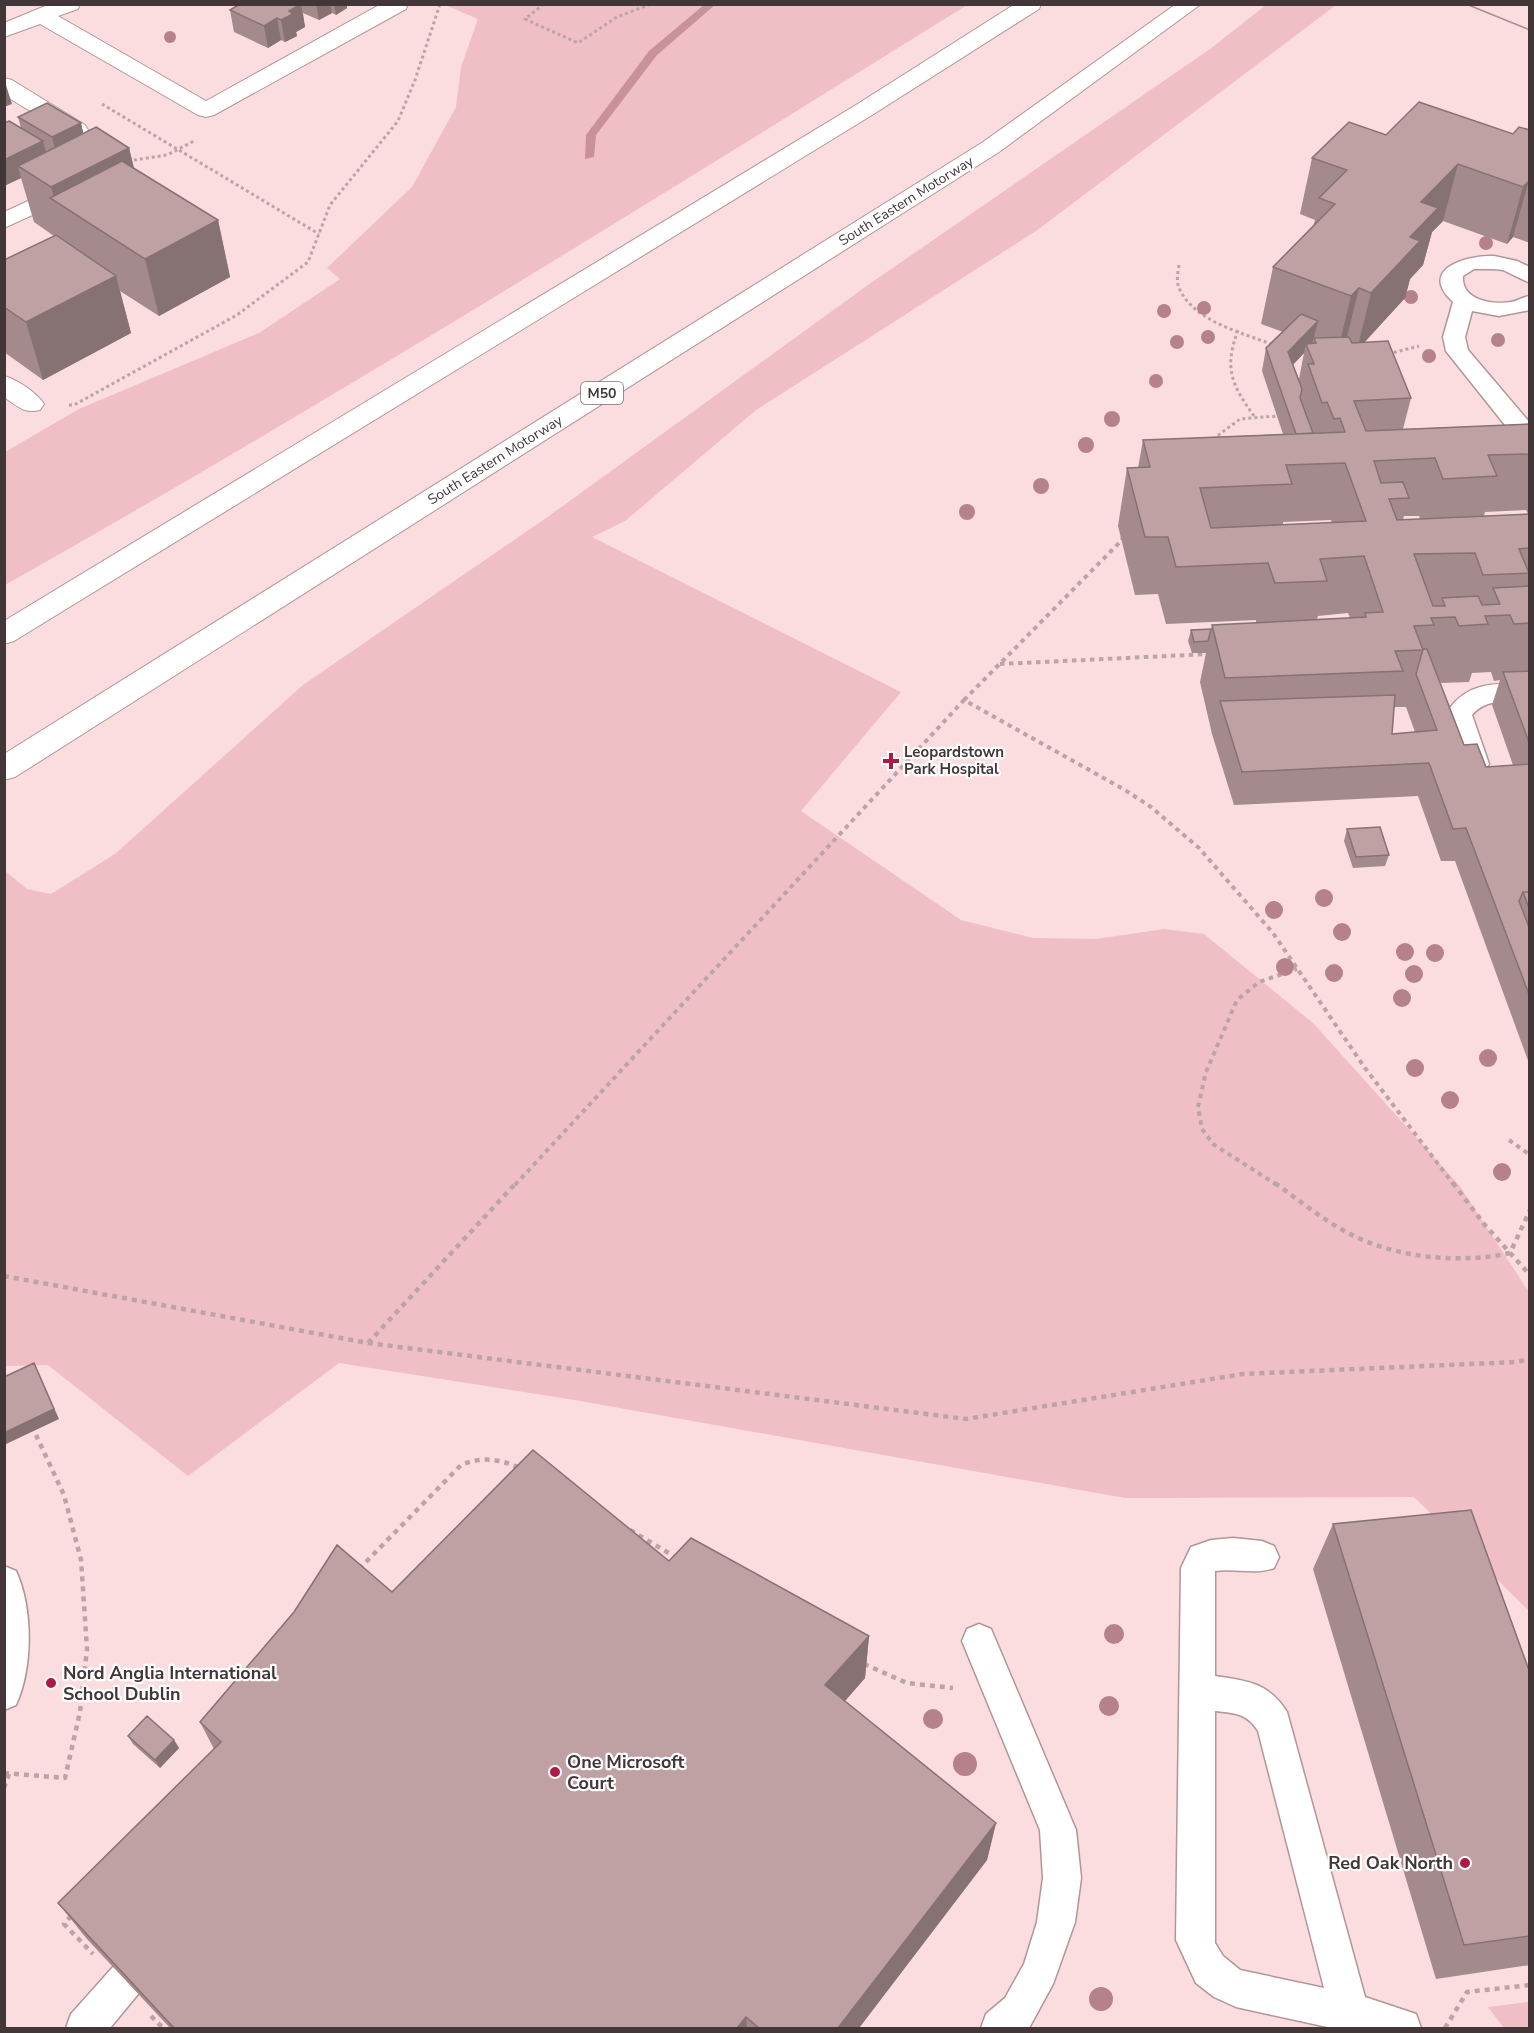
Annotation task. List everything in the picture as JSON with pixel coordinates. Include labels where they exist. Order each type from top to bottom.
[{"type":"main road","points":[[4,31],[70,4]]},
{"type":"main road","points":[[42,16],[207,110],[398,4]]},
{"type":"main road","points":[[4,634],[864,110],[1031,4]]},
{"type":"main road","name":"South Eastern Motorway","points":[[4,770],[991,147],[1191,4]]},
{"type":"main road","points":[[4,85],[99,143]]},
{"type":"main road","points":[[4,220],[87,181]]},
{"type":"main road","points":[[4,384],[31,404]]},
{"type":"lane","points":[[1530,277],[1522,271],[1499,263],[1469,264],[1459,268],[1453,275],[1452,283],[1456,292],[1476,305],[1502,310],[1514,309],[1530,302]]},
{"type":"lane","points":[[1465,299],[1454,337],[1456,351],[1517,425],[1530,435]]},
{"type":"lane","points":[[1476,764],[1459,714],[1465,703],[1487,694],[1530,692]]},
{"type":"lane","points":[[1262,1557],[1228,1553],[1215,1554],[1203,1558],[1198,1568],[1195,1940],[1202,1959],[1216,1979],[1236,1988],[1380,2020],[1402,2028]]},
{"type":"lane","points":[[4,1582],[10,1620],[10,1659],[4,1693]]},
{"type":"lane","points":[[979,1641],[1058,1830],[1062,1878],[1056,1922],[1040,1971],[1018,2012],[1000,2028]]},
{"type":"lane","points":[[1196,1691],[1248,1698],[1264,1708],[1274,1724],[1350,2014]]},
{"type":"lane","points":[[85,2028],[124,1982]]},
{"type":"path","points":[[31,404],[74,405],[237,315],[308,262],[330,205],[398,121],[415,80],[440,4]]},
{"type":"path","points":[[544,4],[525,20],[578,43],[616,17],[651,4]]},
{"type":"path","points":[[96,100],[319,234]]},
{"type":"path","points":[[1179,265],[1179,287],[1185,298],[1203,314],[1277,347]]},
{"type":"path","points":[[1238,330],[1228,359],[1229,375],[1238,394],[1254,416]]},
{"type":"path","points":[[1387,355],[1454,337]]},
{"type":"path","points":[[1207,445],[1230,425],[1254,416],[1277,416]]},
{"type":"path","points":[[368,1343],[964,700],[1122,540],[1124,531]]},
{"type":"path","points":[[1000,664],[1220,654]]},
{"type":"path","points":[[964,700],[1125,790],[1173,825],[1199,848],[1273,933],[1365,1068],[1484,1224],[1530,1275]]},
{"type":"path","points":[[1297,969],[1267,977],[1238,997],[1204,1078],[1199,1111],[1203,1129],[1218,1147],[1356,1237],[1423,1254],[1467,1260],[1510,1253],[1530,1210]]},
{"type":"path","points":[[1509,1140],[1530,1155]]},
{"type":"path","points":[[4,1276],[368,1343],[966,1419],[1243,1374],[1516,1362],[1530,1359]]},
{"type":"path","points":[[4,1788],[7,1773],[65,1778],[80,1712],[87,1648],[81,1560],[64,1495],[36,1435]]},
{"type":"path","points":[[363,1579],[355,1572],[461,1465],[476,1458],[486,1457],[523,1469]]},
{"type":"path","points":[[621,1525],[680,1560]]},
{"type":"path","points":[[861,1663],[892,1680],[931,1689],[998,1686]]},
{"type":"path","points":[[80,1907],[64,1924],[124,1982],[163,2028]]},
{"type":"path","points":[[1444,2028],[1467,1992],[1530,1985]]},
{"type":"shaded area","points":[[445,5],[967,5],[369,373],[5,585],[5,452],[79,409],[259,333],[340,279],[327,268],[412,187],[456,107],[461,67],[478,19]]},
{"type":"shaded area","points":[[1266,5],[1336,5],[1036,231],[756,410],[625,521],[592,537],[901,692],[801,811],[961,920],[1033,938],[1096,939],[1164,929],[1204,934],[1313,1023],[1459,1185],[1529,1292],[1529,1611],[1414,1497],[1125,1498],[569,1399],[339,1363],[188,1476],[48,1365],[5,1366],[4,870],[27,889],[51,894],[115,854],[303,685],[549,516],[868,285],[1210,49]]},
{"type":"shaded area","points":[[1529,2002],[1529,2028],[1504,2028],[1488,2007]]},
{"type":"building","points":[[240,4],[301,4],[289,11],[293,14],[281,20],[277,18],[264,26],[230,10]]},
{"type":"building","points":[[1419,102],[1513,134],[1519,127],[1530,130],[1530,180],[1523,187],[1458,164],[1421,202],[1438,208],[1410,237],[1420,241],[1371,293],[1359,288],[1351,296],[1273,267],[1335,204],[1319,198],[1347,170],[1312,158],[1349,122],[1386,135]]},
{"type":"building","points":[[47,103],[81,123],[52,137],[18,117]]},
{"type":"building","points":[[9,121],[43,141],[4,160],[4,123]]},
{"type":"building","points":[[96,127],[129,148],[51,187],[18,166]]},
{"type":"building","points":[[122,161],[218,220],[145,259],[50,198]]},
{"type":"building","points":[[56,235],[116,276],[26,322],[4,307],[4,260]]},
{"type":"building","points":[[1301,314],[1318,321],[1288,352],[1302,389],[1300,398],[1313,433],[1296,434],[1266,348]]},
{"type":"building","points":[[1349,337],[1352,343],[1388,341],[1411,398],[1354,401],[1366,431],[1530,424],[1530,454],[1488,455],[1497,476],[1443,479],[1435,458],[1374,461],[1381,483],[1403,482],[1409,498],[1389,499],[1397,520],[1530,514],[1530,548],[1519,549],[1529,573],[1483,575],[1475,553],[1414,554],[1433,606],[1445,606],[1442,598],[1478,596],[1482,605],[1500,604],[1493,588],[1530,586],[1530,623],[1514,624],[1510,615],[1485,616],[1488,624],[1459,626],[1455,617],[1431,618],[1434,625],[1414,626],[1423,650],[1395,651],[1403,671],[1225,678],[1212,625],[1366,617],[1365,613],[1383,612],[1364,556],[1320,559],[1327,581],[1275,583],[1268,563],[1176,567],[1168,537],[1145,537],[1127,468],[1150,467],[1143,440],[1345,432],[1340,418],[1334,419],[1327,402],[1322,403],[1308,364],[1314,364],[1306,344],[1316,343],[1314,338]],"holes":[[[1345,463],[1366,521],[1211,528],[1200,488],[1292,484],[1286,465]]]},
{"type":"building","points":[[1211,629],[1208,641],[1194,642],[1191,630]]},
{"type":"building","points":[[1423,649],[1427,649],[1464,745],[1477,744],[1486,767],[1530,764],[1530,892],[1523,892],[1519,901],[1530,930],[1530,997],[1466,828],[1453,829],[1429,763],[1242,772],[1220,701],[1395,695],[1392,734],[1437,730],[1416,674]]},
{"type":"building","points":[[1530,671],[1530,745],[1503,672]]},
{"type":"building","points":[[1380,827],[1389,855],[1356,857],[1347,829]]},
{"type":"building","points":[[1523,892],[1530,892],[1530,911]]},
{"type":"building","points":[[34,1363],[54,1409],[4,1433],[4,1377]]},
{"type":"building","name":"One Microsoft Court","points":[[533,1450],[669,1561],[691,1538],[869,1636],[825,1685],[996,1823],[838,2028],[759,2028],[746,2017],[737,2028],[174,2028],[58,1903],[221,1742],[200,1722],[294,1612],[337,1545],[392,1592]]},
{"type":"building","name":"Red Oak North","points":[[1471,1510],[1530,1673],[1530,1936],[1464,1945],[1333,1524]]},
{"type":"building","points":[[147,1716],[174,1740],[155,1760],[128,1736]]},
{"type":"waterway","points":[[589,157],[591,135],[653,53],[711,4]]},
{"type":"tram line","points":[[1466,4],[1530,30]]},
{"type":"place","name":"Leopardstown Park Hospital","points":[[891,761]]},
{"type":"place","name":"Nord Anglia International School Dublin","points":[[51,1683]]},
{"type":"place","name":"One Microsoft Court","points":[[555,1772]]},
{"type":"place","name":"Red Oak North","points":[[1465,1863]]}]
